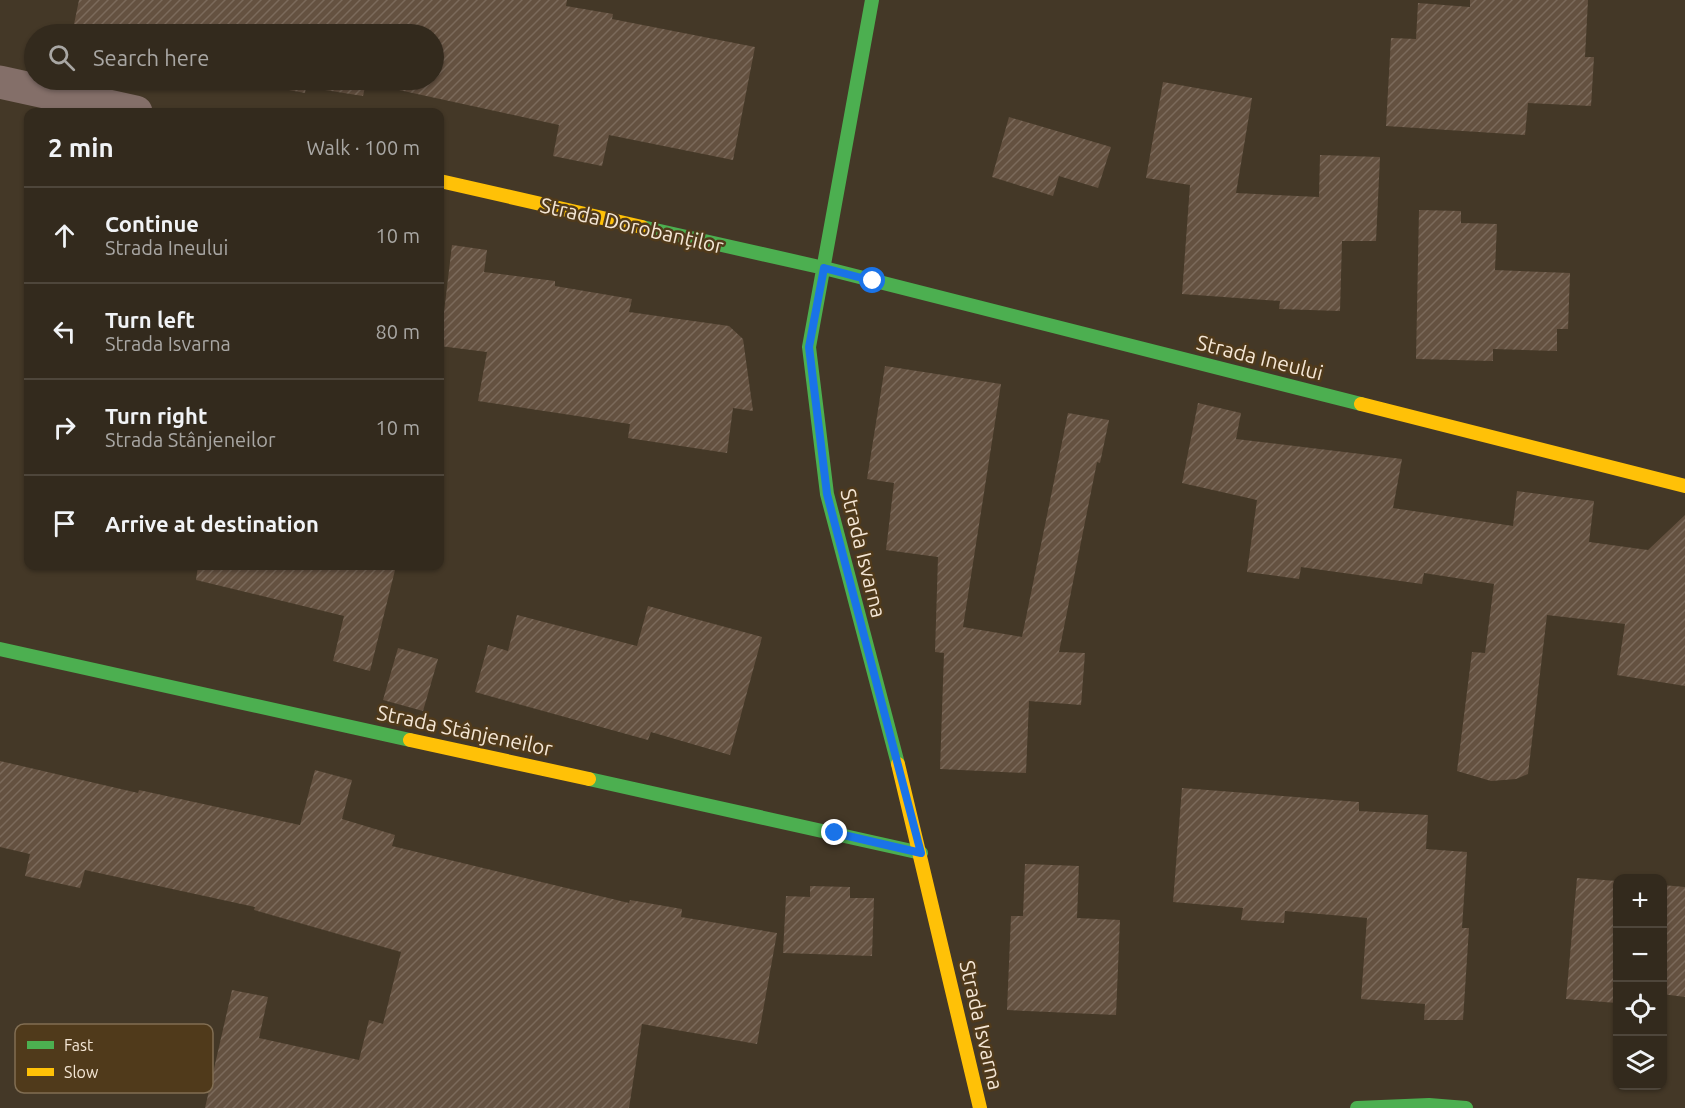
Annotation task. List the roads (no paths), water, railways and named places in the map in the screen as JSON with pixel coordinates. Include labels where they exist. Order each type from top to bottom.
[{"type":"street","name":"Strada Isvarna","points":[[872,0],[809,347],[827,494],[921,853],[980,1108]]},
{"type":"street","points":[[0,82],[24,87]]},
{"type":"street","points":[[36,90],[118,108]]},
{"type":"street","name":"Strada Dorobanților","points":[[444,182],[824,268]]},
{"type":"street","name":"Strada Ineului","points":[[824,268],[1685,486]]},
{"type":"street","name":"Strada Stânjeneilor","points":[[0,649],[921,853]]},
{"type":"street","points":[[1357,1108],[1429,1105],[1466,1108]]}]
